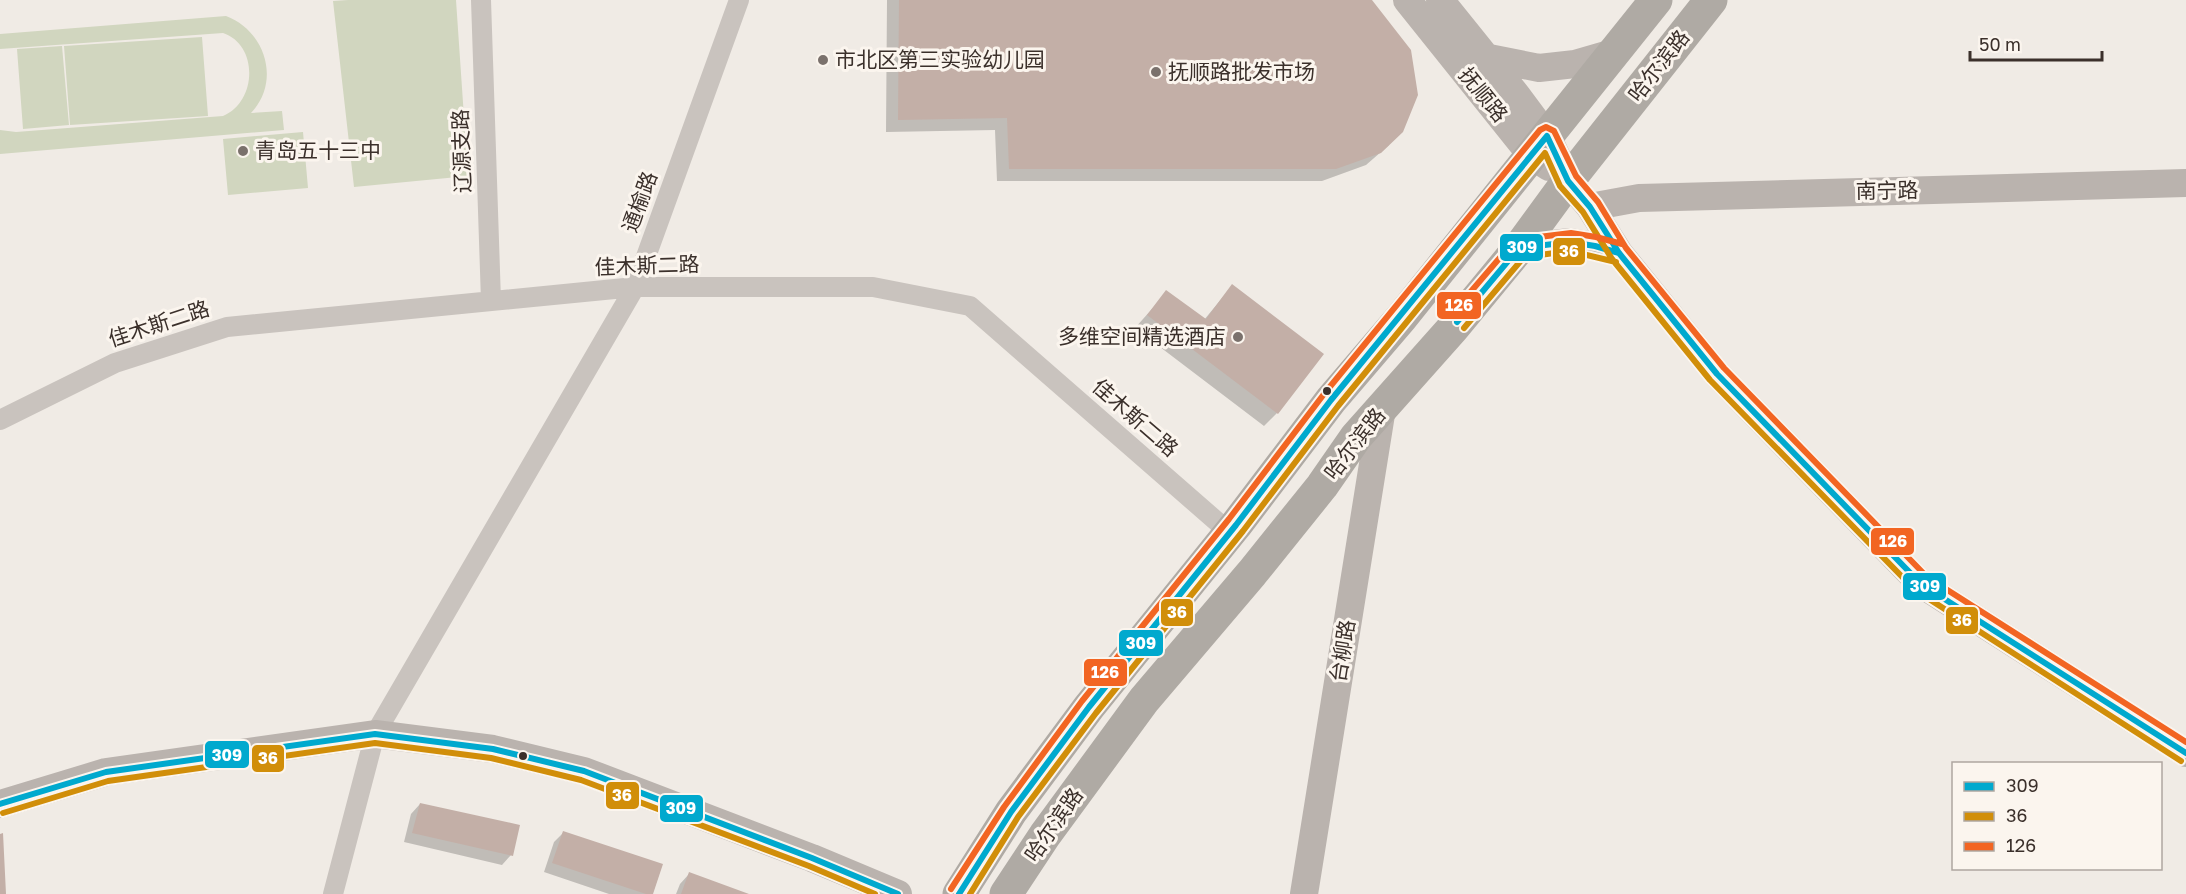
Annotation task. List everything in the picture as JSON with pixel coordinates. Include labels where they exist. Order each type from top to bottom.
[{"type":"highway","name":"哈尔滨路","points":[[959,894],[1011,812],[1089,707],[1230,533],[1332,400],[1656,0]]},
{"type":"highway","name":"哈尔滨路","points":[[1006,894],[1045,835],[1144,700],[1252,573],[1322,486],[1356,437],[1519,248],[1568,180],[1711,0]]},
{"type":"street","name":"辽源支路","points":[[481,0],[491,301]]},
{"type":"street","name":"通榆路","points":[[333,894],[375,734],[635,287],[739,0]]},
{"type":"street","name":"抚顺路","points":[[1407,0],[1540,146],[1590,207],[1619,253],[1717,374],[1921,584],[2186,753]]},
{"type":"street","name":"抚顺路","points":[[1440,0],[1518,97],[1540,146]]},
{"type":"street","points":[[1484,57],[1539,68],[1575,64],[1613,53]]},
{"type":"street","name":"南宁路","points":[[1590,207],[1639,198],[2186,183]]},
{"type":"street","points":[[1519,248],[1570,242],[1619,253]]},
{"type":"street","name":"佳木斯二路","points":[[0,420],[116,363],[227,327],[635,287],[873,287],[970,306],[1230,533]]},
{"type":"street","name":"台柳路","points":[[1304,894],[1382,408]]},
{"type":"street","points":[[0,804],[106,772],[375,734],[493,749],[584,771],[812,858],[898,894]]},
{"type":"green space","points":[[456,0],[468,176],[354,187],[333,1]]},
{"type":"green space","points":[[226,16],[240,23],[251,33],[265,58],[267,73],[265,87],[260,101],[251,113],[282,111],[284,130],[0,154],[0,130],[16,132],[223,116],[234,109],[242,99],[249,74],[248,61],[243,49],[235,39],[223,33],[0,49],[0,34]]},
{"type":"green space","points":[[202,37],[208,116],[70,125],[64,46]]},
{"type":"green space","points":[[62,46],[69,125],[23,129],[17,49]]},
{"type":"green space","points":[[303,132],[308,188],[228,195],[223,139]]},
{"type":"building","name":"抚顺路批发市场","points":[[899,0],[1372,0],[1411,50],[1418,95],[1403,132],[1381,153],[1336,169],[1009,169],[1007,118],[898,120]]},
{"type":"building","name":"多维空间精选酒店","points":[[1232,284],[1324,354],[1278,414],[1147,315],[1166,290],[1206,319]]},
{"type":"building","points":[[420,803],[520,825],[513,856],[412,833]]},
{"type":"building","points":[[563,831],[663,864],[653,894],[646,894],[552,863]]},
{"type":"building","points":[[3,833],[6,894],[0,894],[0,834]]},
{"type":"building","points":[[689,872],[749,894],[681,894]]},
{"type":"transit line","name":"126","points":[[951,889],[1004,807],[1082,701],[1229,519],[1324,394],[1540,130],[1546,127],[1554,131],[1576,176],[1598,202],[1626,248],[1724,368],[1927,577],[2186,742]]},
{"type":"transit line","name":"309","points":[[959,894],[1011,812],[1089,707],[1236,525],[1331,400],[1547,136],[1568,181],[1590,207],[1619,253],[1717,374],[1921,584],[2186,753]]},
{"type":"transit line","name":"36","points":[[970,894],[1018,817],[1096,713],[1243,531],[1338,406],[1545,153],[1560,186],[1583,212],[1612,259],[1710,380],[1915,590],[2181,761]]},
{"type":"transit line","name":"126","points":[[1450,316],[1515,240],[1571,233],[1622,244]]},
{"type":"transit line","name":"309","points":[[1457,322],[1519,248],[1570,242],[1619,253]]},
{"type":"transit line","name":"36","points":[[1464,328],[1524,257],[1570,251],[1616,262]]},
{"type":"transit line","name":"309","points":[[0,804],[106,772],[375,734],[493,749],[584,771],[812,858],[898,894]]},
{"type":"transit line","name":"36","points":[[3,813],[108,781],[375,743],[491,758],[581,780],[809,866],[875,894]]},
{"type":"place","name":"市北区第三实验幼儿园","points":[[823,60]]},
{"type":"place","name":"抚顺路批发市场","points":[[1156,72]]},
{"type":"place","name":"青岛五十三中","points":[[243,151]]},
{"type":"place","name":"多维空间精选酒店","points":[[1238,337]]}]
